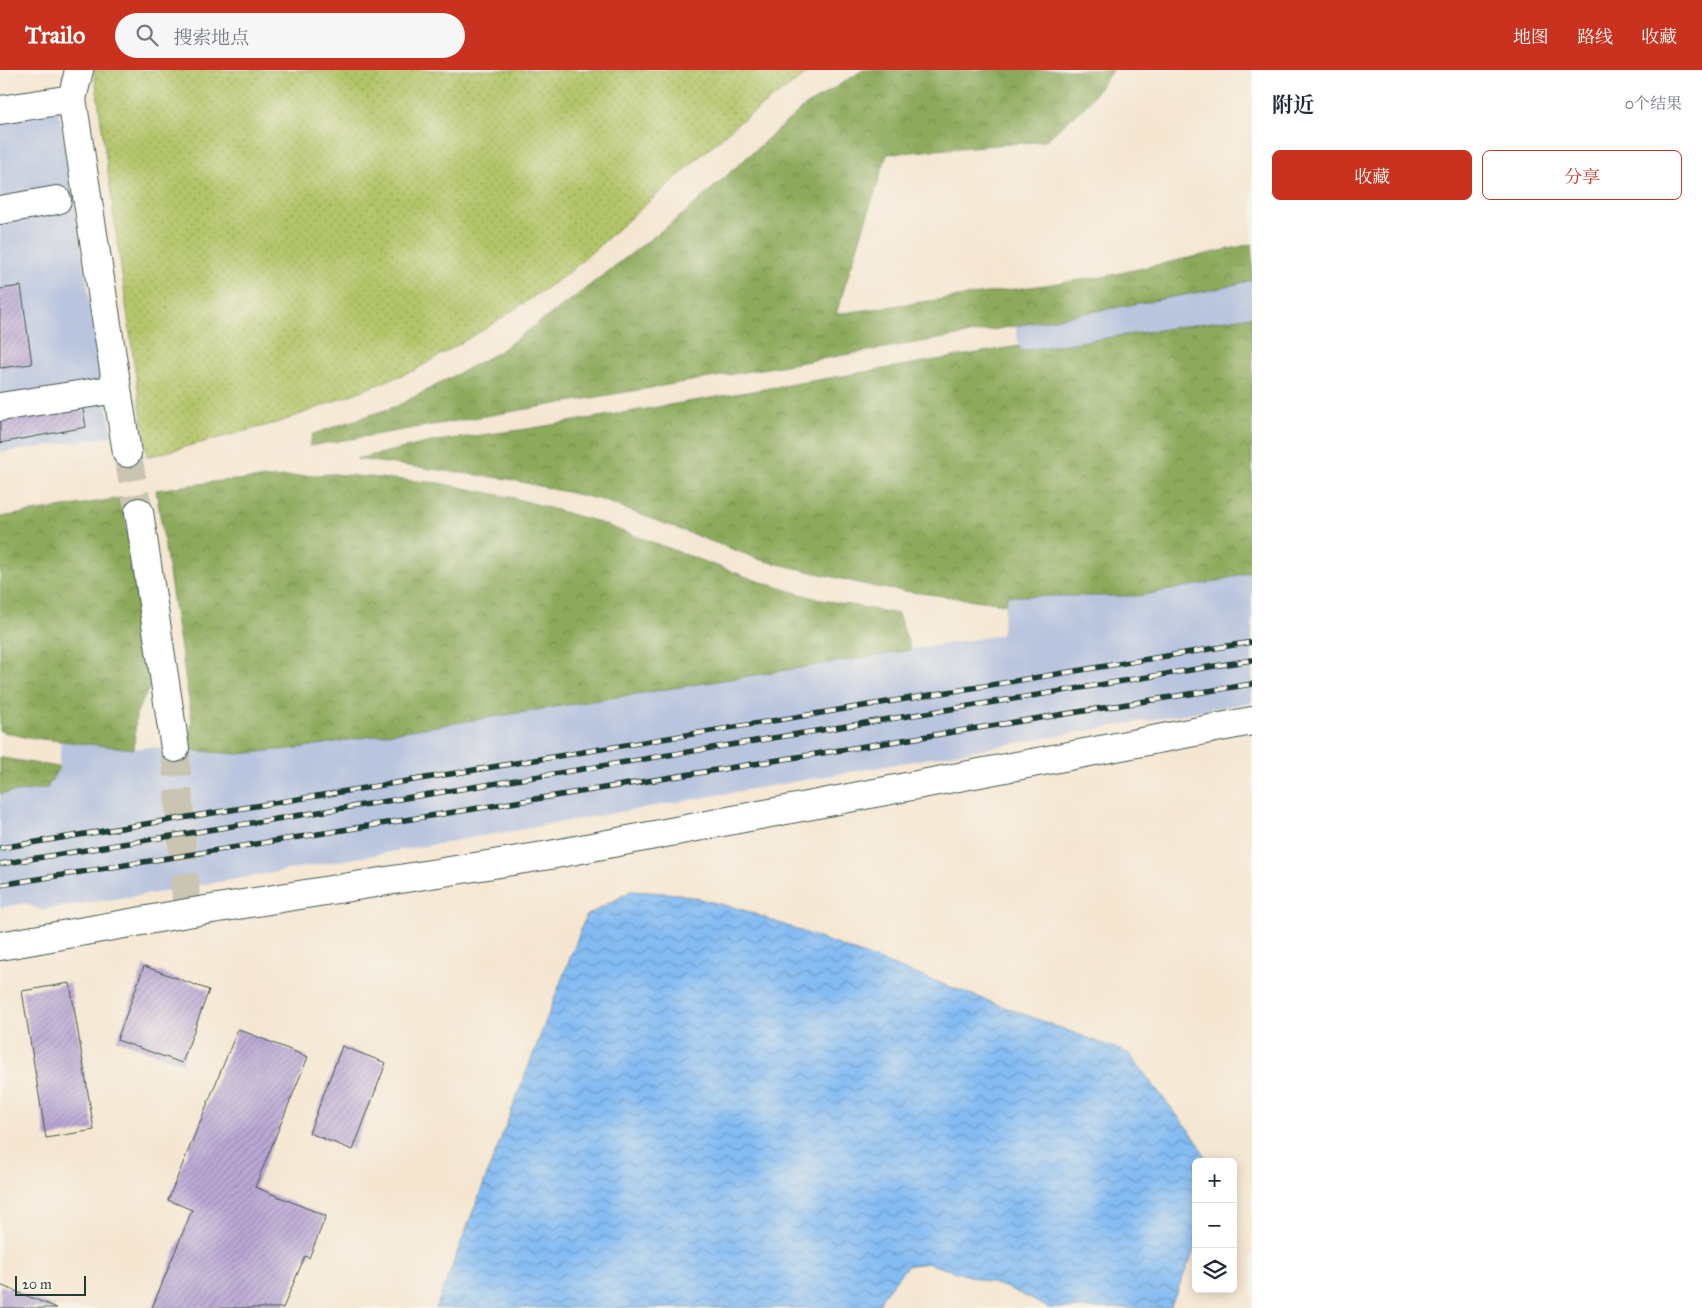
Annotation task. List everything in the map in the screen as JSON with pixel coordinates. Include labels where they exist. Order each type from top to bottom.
[{"type":"street","points":[[79,70],[72,99],[127,453]]},
{"type":"street","points":[[0,110],[72,99]]},
{"type":"street","points":[[0,210],[57,200]]},
{"type":"street","points":[[0,407],[117,389]]},
{"type":"street","points":[[139,512],[175,748]]},
{"type":"street","points":[[0,946],[187,913],[550,855],[1252,721]]},
{"type":"shaded area","points":[[58,107],[112,436],[0,453],[0,116]]},
{"type":"shaded area","points":[[1252,280],[1252,316],[1020,351],[1015,326],[1216,289]]},
{"type":"shaded area","points":[[1252,571],[1252,702],[161,892],[40,910],[25,903],[0,908],[0,795],[47,788],[59,767],[61,741],[134,749],[148,747],[238,754],[298,748],[1001,635],[1007,596],[1137,596],[1218,581]]},
{"type":"green space","points":[[94,70],[812,70],[738,123],[567,274],[488,327],[415,370],[283,421],[147,457]]},
{"type":"green space","points":[[863,70],[1113,70],[1086,105],[1045,141],[887,154],[836,314],[1102,277],[1252,244],[1252,280],[1216,289],[1015,326],[309,446],[313,434],[397,406],[497,353],[686,212],[801,109]]},
{"type":"green space","points":[[1252,316],[1252,571],[1218,581],[1137,596],[1007,596],[1006,604],[880,588],[761,560],[602,500],[508,479],[356,459],[436,441],[527,429],[1019,346],[1020,351]]},
{"type":"green space","points":[[333,474],[439,483],[514,498],[595,521],[755,580],[817,599],[898,614],[911,650],[298,748],[238,754],[187,750],[192,720],[156,490],[220,481]]},
{"type":"green space","points":[[122,498],[151,684],[136,714],[134,749],[24,737],[0,731],[0,517]]},
{"type":"green space","points":[[0,757],[59,767],[47,788],[0,794]]},
{"type":"water","points":[[631,891],[679,894],[744,910],[1128,1053],[1198,1142],[1205,1158],[1192,1158],[1192,1256],[1170,1308],[1049,1308],[1008,1288],[927,1263],[907,1266],[883,1296],[878,1308],[436,1308],[586,916]]},
{"type":"building","points":[[21,286],[32,364],[0,368],[0,289]]},
{"type":"building","points":[[81,399],[86,427],[0,443],[0,413]]},
{"type":"building","points":[[144,966],[209,990],[182,1063],[117,1040]]},
{"type":"building","points":[[70,983],[94,1130],[46,1138],[22,991]]},
{"type":"building","points":[[238,1029],[308,1057],[255,1187],[326,1216],[309,1258],[305,1256],[283,1308],[152,1308],[192,1210],[168,1200]]},
{"type":"building","points":[[342,1046],[386,1063],[353,1150],[309,1133]]},
{"type":"building","points":[[0,1285],[57,1308],[0,1308]]},
{"type":"tunnel","points":[[127,453],[139,512]]},
{"type":"tunnel","points":[[175,748],[187,913]]},
{"type":"railway","points":[[0,848],[1252,642]]},
{"type":"railway","points":[[0,864],[1252,660]]},
{"type":"railway","points":[[0,885],[1252,684]]}]
